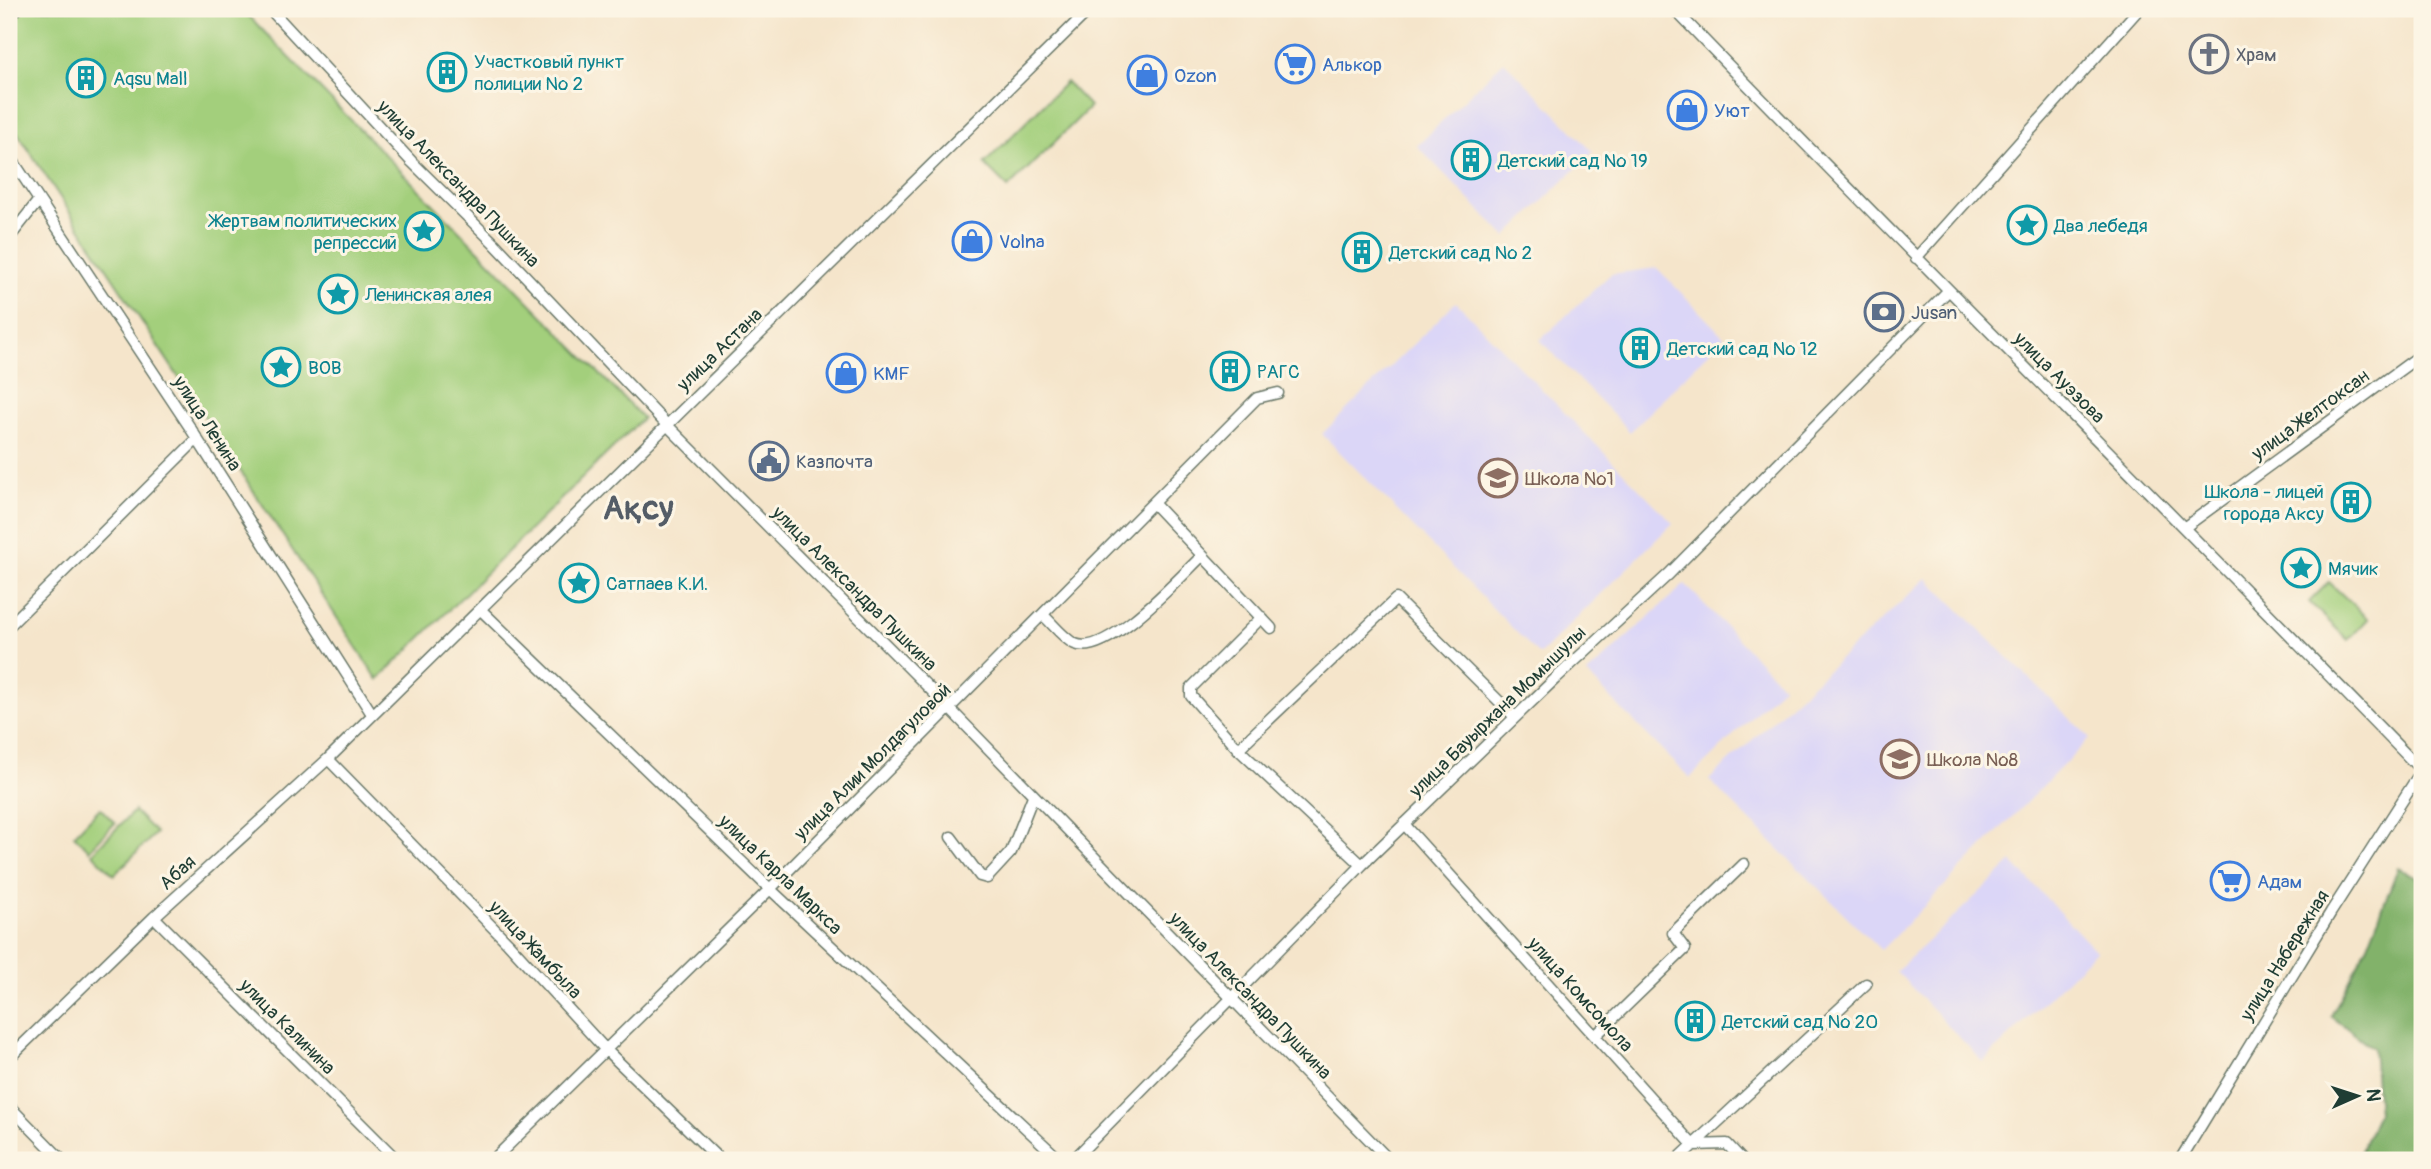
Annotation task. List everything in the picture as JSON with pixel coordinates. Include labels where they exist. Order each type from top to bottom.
[{"type":"street","points":[[9,16],[17,9]]},
{"type":"street","name":"улица Александра Пушкина","points":[[270,9],[412,162],[494,243],[667,425],[949,708],[1389,1160]]},
{"type":"street","name":"улица Астана","points":[[372,715],[1090,9]]},
{"type":"street","name":"улица Ауэзова","points":[[1674,9],[1948,291],[2185,527],[2422,770]]},
{"type":"street","points":[[1916,258],[2139,9]]},
{"type":"street","name":"улица Ленина","points":[[9,155],[197,439],[372,715]]},
{"type":"street","points":[[9,238],[39,200]]},
{"type":"street","name":"улица Бауыржана Момышулы","points":[[1073,1160],[1362,865],[1669,574],[1948,291]]},
{"type":"street","name":"улица Желтоксан","points":[[2185,527],[2422,354]]},
{"type":"street","name":"улица Алии Молдагуловой","points":[[493,1160],[770,888],[1256,398],[1278,393]]},
{"type":"street","points":[[9,626],[197,439]]},
{"type":"street","points":[[1153,503],[1271,628]]},
{"type":"street","points":[[1043,615],[1075,644],[1086,645],[1109,638],[1128,626],[1202,556]]},
{"type":"street","points":[[1238,749],[1396,599],[1515,718]]},
{"type":"street","name":"улица Карла Маркса","points":[[481,610],[770,888],[1060,1160]]},
{"type":"street","points":[[1262,617],[1191,688],[1191,696],[1238,749],[1362,865]]},
{"type":"street","name":"Абая","points":[[9,1058],[154,917],[328,759],[372,715]]},
{"type":"street","name":"улица Жамбыла","points":[[328,759],[508,943],[605,1049],[720,1160]]},
{"type":"street","name":"улица Набережная","points":[[2180,1160],[2331,912],[2422,770]]},
{"type":"street","points":[[951,837],[979,876],[987,878],[1011,852],[1033,796]]},
{"type":"street","name":"улица Комсомола","points":[[1404,824],[1693,1145]]},
{"type":"street","points":[[1595,1036],[1685,949],[1673,933],[1744,864]]},
{"type":"street","name":"улица Калинина","points":[[154,917],[397,1160]]},
{"type":"street","points":[[1677,1160],[1866,984]]},
{"type":"street","points":[[9,1105],[62,1160]]},
{"type":"street","points":[[1693,1145],[1727,1144],[1742,1160]]},
{"type":"shaded area","points":[[1504,61],[1593,152],[1506,237],[1417,146]]},
{"type":"shaded area","points":[[1657,268],[1724,337],[1630,432],[1540,340],[1611,274]]},
{"type":"shaded area","name":"Школа №1","points":[[1456,302],[1673,523],[1539,655],[1322,434]]},
{"type":"shaded area","name":"Школа №8","points":[[1927,578],[2090,738],[1881,950],[1709,780]]},
{"type":"shaded area","points":[[1685,584],[1783,686],[1690,778],[1587,674]]},
{"type":"shaded area","points":[[2012,862],[2096,951],[1983,1062],[1896,971]]},
{"type":"green space","points":[[9,9],[242,9],[643,418],[378,680],[9,120]]},
{"type":"green space","points":[[1066,82],[1090,107],[1008,188],[984,164]]},
{"type":"green space","points":[[2329,582],[2368,619],[2348,640],[2309,602]]},
{"type":"green space","points":[[100,808],[115,823],[89,850],[74,835]]},
{"type":"green space","points":[[134,811],[156,833],[114,875],[92,853]]},
{"type":"green space","points":[[2398,868],[2422,879],[2422,1160],[2357,1160],[2378,1113],[2373,1048],[2331,1016],[2368,945]]},
{"type":"place","name":"Храм","points":[[2209,54]]},
{"type":"place","name":"Алькор","points":[[1295,64]]},
{"type":"place","name":"Участковый пункт полиции № 2","points":[[447,72]]},
{"type":"place","name":"Ozon","points":[[1147,75]]},
{"type":"place","name":"Аqsu Mall","points":[[86,78]]},
{"type":"place","name":"Уют","points":[[1687,110]]},
{"type":"place","name":"Детский сад № 19","points":[[1471,160]]},
{"type":"place","name":"Два лебедя","points":[[2027,225]]},
{"type":"place","name":"Жертвам политических репрессий","points":[[424,231]]},
{"type":"place","name":"Volna","points":[[972,241]]},
{"type":"place","name":"Детский сад № 2","points":[[1362,252]]},
{"type":"place","name":"Ленинская алея","points":[[338,294]]},
{"type":"place","name":"Jusan","points":[[1884,312]]},
{"type":"place","name":"Детский сад № 12","points":[[1640,348]]},
{"type":"place","name":"ВОВ","points":[[281,367]]},
{"type":"place","name":"РАГС","points":[[1230,371]]},
{"type":"place","name":"KMF","points":[[846,373]]},
{"type":"place","name":"Казпочта","points":[[769,461]]},
{"type":"place","name":"Школа №1","points":[[1498,478]]},
{"type":"place","name":"Школа - лицей города Аксу","points":[[2351,502]]},
{"type":"place","name":"Мячик","points":[[2301,568]]},
{"type":"place","name":"Сатпаев К.И.","points":[[579,583]]},
{"type":"place","name":"Школа №8","points":[[1900,759]]},
{"type":"place","name":"Адам","points":[[2230,881]]},
{"type":"place","name":"Детский сад № 20","points":[[1695,1021]]},
{"type":"district","name":"Ақсу","points":[[638,507]]}]
